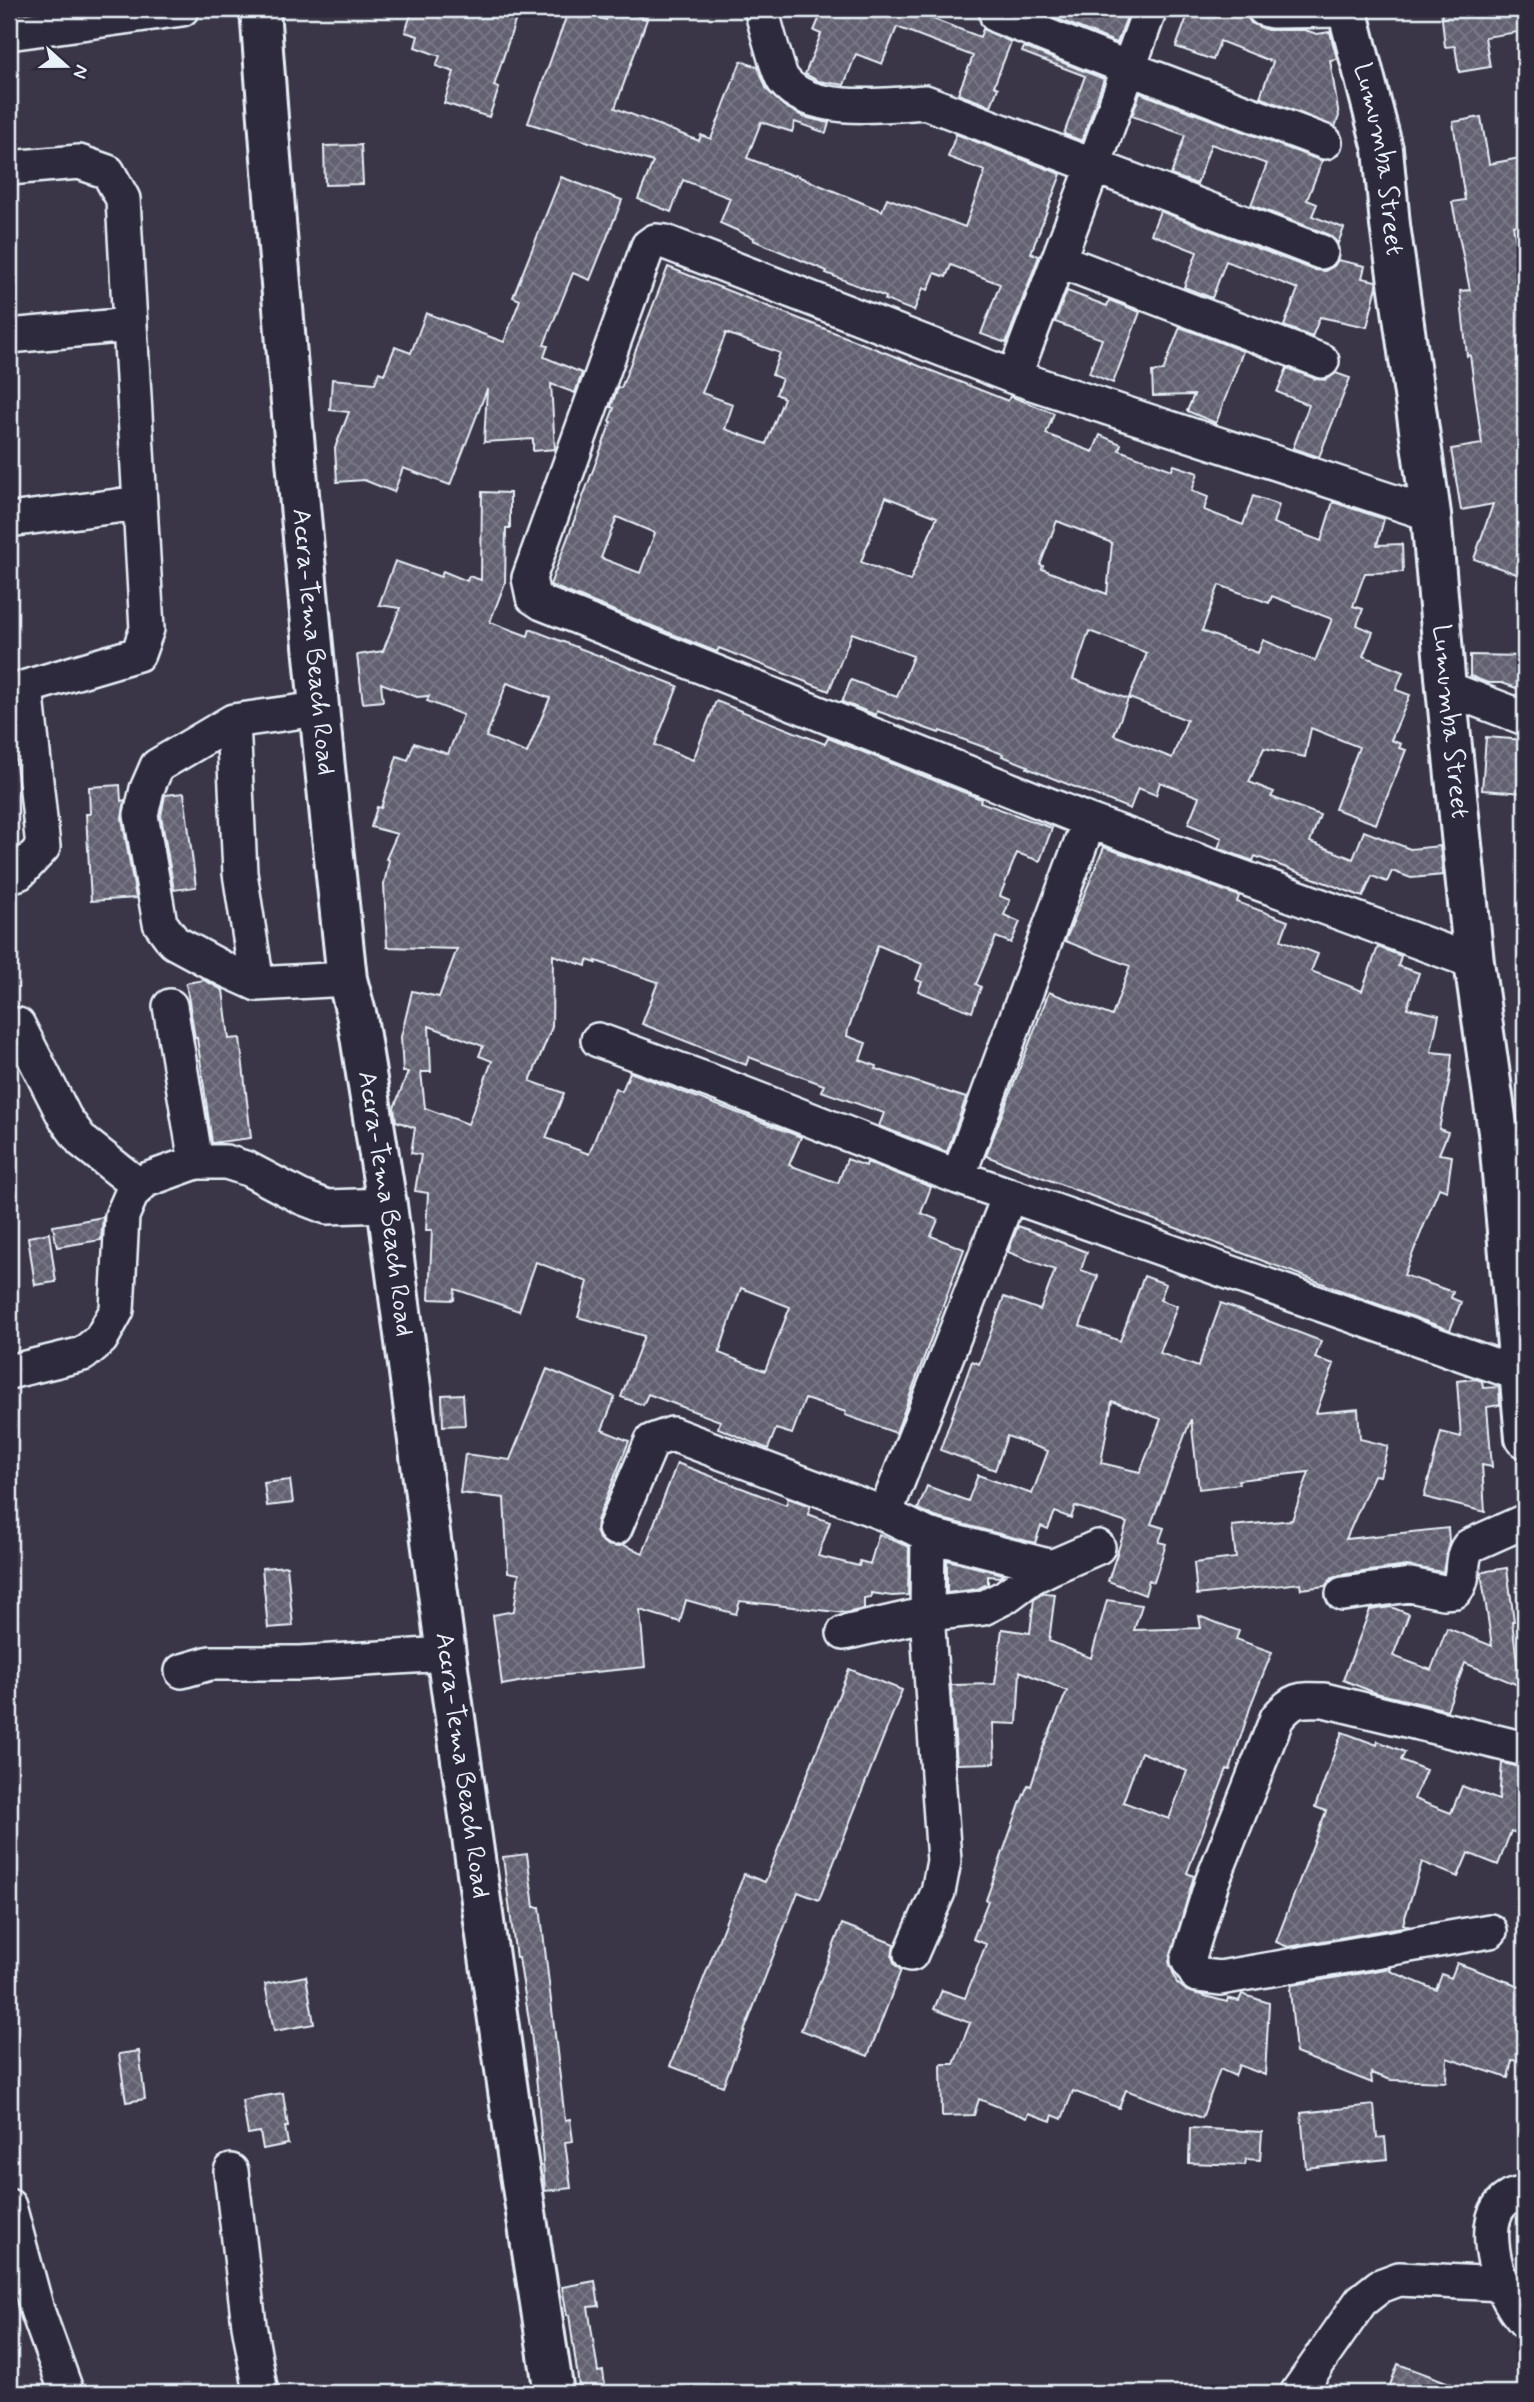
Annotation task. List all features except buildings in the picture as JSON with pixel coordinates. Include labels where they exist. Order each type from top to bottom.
[{"type":"main road","name":"Accra-Tema Beach Road","points":[[260,9],[276,242],[318,709],[348,979],[357,1017],[387,1205],[446,1654],[554,2393]]},
{"type":"main road","name":"Lumumba Street","points":[[1348,9],[1383,149],[1390,225],[1431,514],[1474,962],[1512,1141],[1520,1374],[1525,1434]]},
{"type":"street","points":[[9,33],[181,9]]},
{"type":"street","points":[[761,9],[784,81],[810,100],[860,106],[925,102],[1321,252]]},
{"type":"street","points":[[1014,377],[1150,9]]},
{"type":"street","points":[[1264,9],[1348,9]]},
{"type":"street","points":[[997,16],[1325,142]]},
{"type":"street","points":[[9,168],[79,162],[108,172],[123,200],[147,629],[138,654],[17,688],[43,847],[19,873],[9,876]]},
{"type":"street","points":[[1431,514],[1014,377],[678,247],[655,241],[648,246],[529,578],[533,597],[542,603],[1089,821],[1474,962]]},
{"type":"street","points":[[1058,260],[1322,361]]},
{"type":"street","points":[[9,336],[130,325]]},
{"type":"street","points":[[9,520],[140,503]]},
{"type":"street","points":[[1446,688],[1525,718]]},
{"type":"street","points":[[318,709],[233,721],[157,766],[141,815],[160,923],[174,942],[257,984],[348,979]]},
{"type":"street","points":[[233,721],[240,873],[257,984]]},
{"type":"street","points":[[958,1177],[1089,821]]},
{"type":"street","points":[[170,1006],[196,1162]]},
{"type":"street","points":[[18,1025],[65,1118],[82,1141],[139,1186]]},
{"type":"street","points":[[598,1040],[722,1084],[1009,1196],[1520,1374]]},
{"type":"street","points":[[9,1372],[83,1354],[101,1339],[117,1310],[122,1216],[132,1193],[146,1180],[196,1162],[226,1162],[248,1169],[301,1197],[327,1207],[387,1205]]},
{"type":"street","points":[[885,1514],[1009,1196]]},
{"type":"street","points":[[615,1528],[652,1441],[672,1434],[885,1514],[928,1535],[1052,1567]]},
{"type":"street","points":[[1343,1594],[1410,1585],[1443,1592],[1455,1591],[1462,1582],[1464,1553],[1469,1546],[1525,1521]]},
{"type":"street","points":[[911,1954],[938,1892],[944,1861],[927,1614],[928,1535]]},
{"type":"street","points":[[844,1633],[927,1614],[983,1608],[1005,1597],[1032,1577],[1098,1547]]},
{"type":"street","points":[[182,1671],[210,1663],[300,1662],[446,1654]]},
{"type":"street","points":[[1490,1931],[1220,1978],[1197,1975],[1188,1960],[1212,1882],[1277,1718],[1290,1702],[1303,1699],[1324,1700],[1525,1749]]},
{"type":"street","points":[[231,2171],[249,2325],[261,2393]]},
{"type":"street","points":[[1525,2194],[1510,2197],[1498,2207],[1491,2226],[1493,2260],[1510,2303],[1525,2322]]},
{"type":"street","points":[[9,2206],[37,2310],[67,2393]]},
{"type":"street","points":[[1297,2393],[1361,2301],[1380,2286],[1399,2279],[1503,2284]]}]
